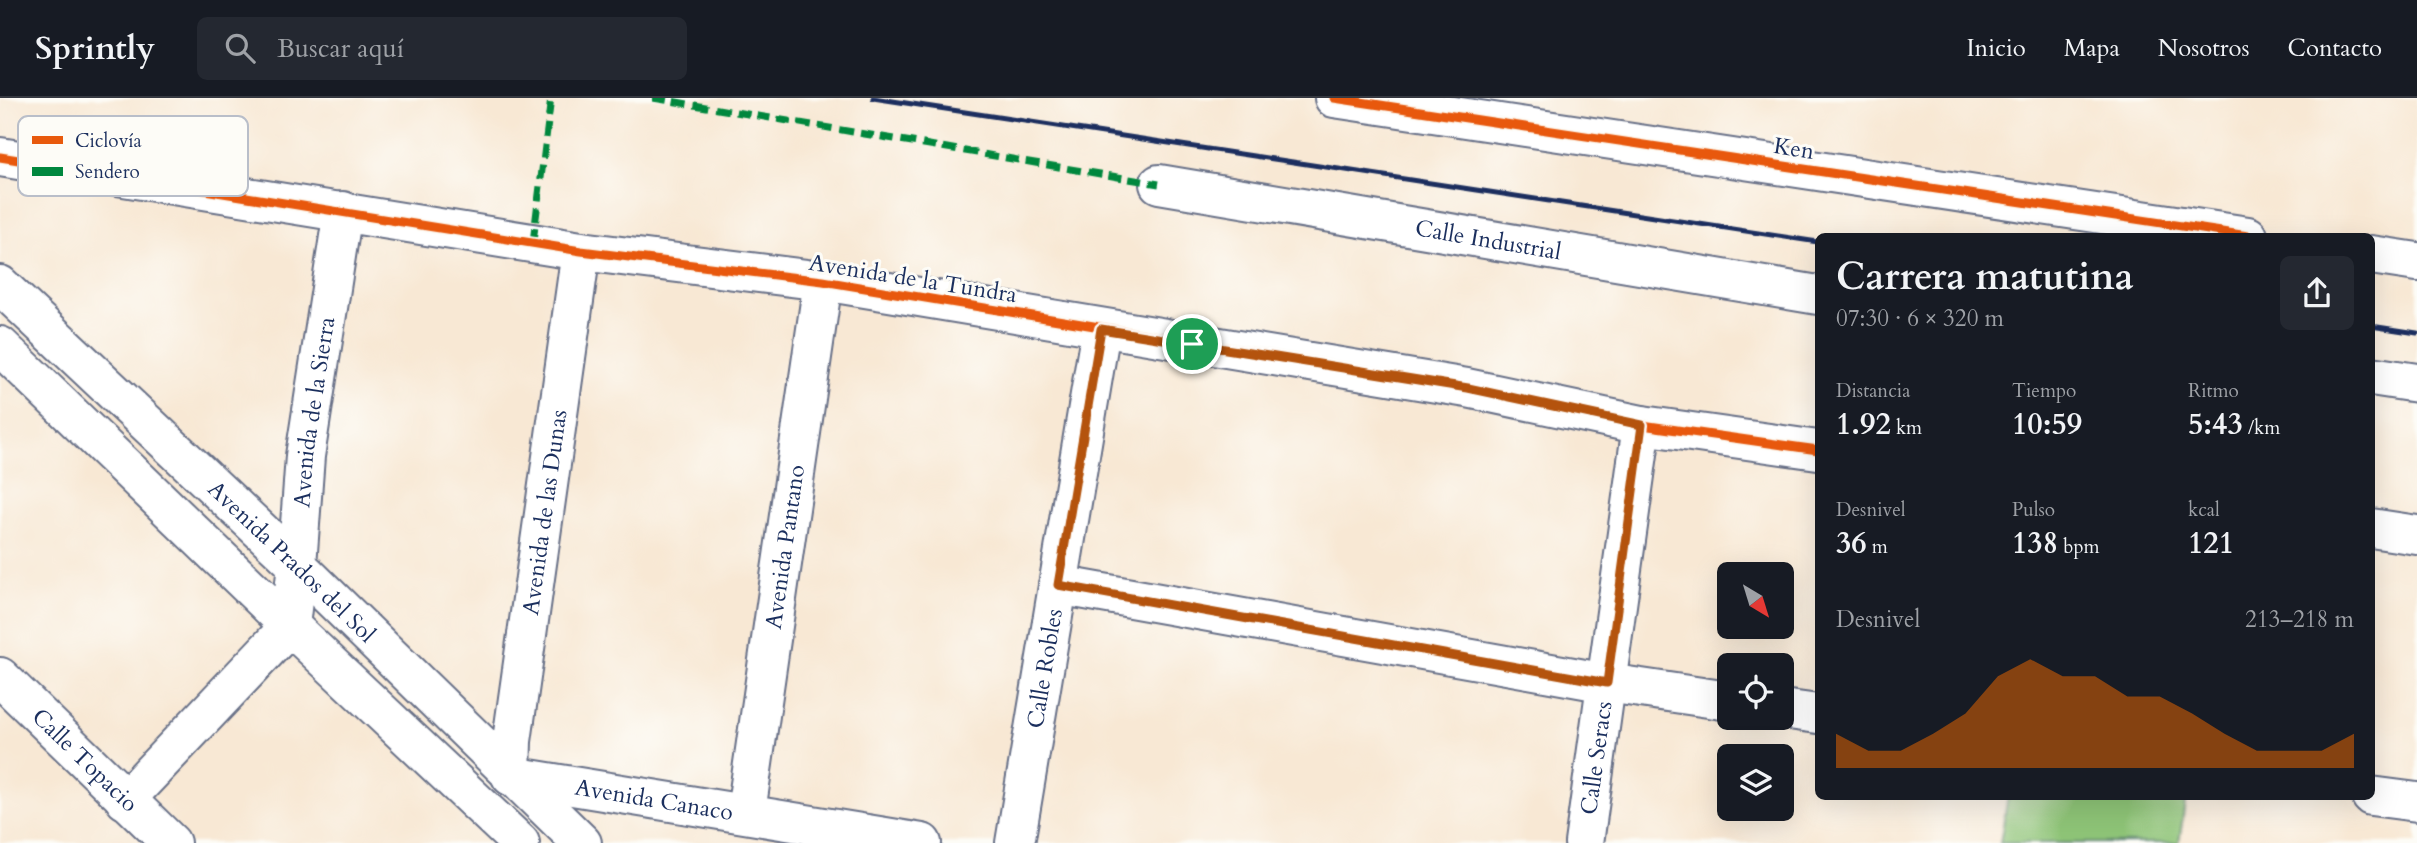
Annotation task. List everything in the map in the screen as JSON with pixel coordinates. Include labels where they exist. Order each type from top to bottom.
[{"type":"street","name":"Ken","points":[[1334,98],[2228,233]]},
{"type":"street","name":"Avenida de la Tundra","points":[[0,157],[18,160]]},
{"type":"street","name":"Calle Industrial","points":[[1159,184],[1815,294]]},
{"type":"street","name":"Avenida de la Tundra","points":[[248,196],[581,251],[823,281],[1468,388],[1642,425],[1815,450]]},
{"type":"street","name":"Avenida de la Sierra","points":[[290,626],[305,456],[343,211]]},
{"type":"street","name":"Avenida de las Dunas","points":[[511,776],[512,741],[581,251]]},
{"type":"street","points":[[2375,256],[2417,262]]},
{"type":"street","name":"Avenida Pantano","points":[[746,813],[823,281]]},
{"type":"street","name":"Avenida Prados del Sol","points":[[0,285],[297,565],[582,843]]},
{"type":"street","name":"Calle Robles","points":[[1015,843],[1101,329]]},
{"type":"street","name":"Avenida Prados del Sol","points":[[0,346],[520,843]]},
{"type":"street","points":[[2375,377],[2417,383]]},
{"type":"street","name":"Calle Seracs","points":[[1584,843],[1642,425]]},
{"type":"street","points":[[2375,529],[2417,535]]},
{"type":"street","points":[[1058,585],[1607,683],[1717,699]]},
{"type":"street","points":[[125,800],[290,626]]},
{"type":"street","name":"Calle Topacio","points":[[0,677],[171,843]]},
{"type":"street","points":[[1794,711],[1815,714]]},
{"type":"street","points":[[478,802],[511,776]]},
{"type":"street","name":"Avenida Canaco","points":[[511,776],[922,843]]},
{"type":"street","points":[[2375,797],[2417,802]]},
{"type":"green space","points":[[2007,800],[2185,800],[2179,843],[2000,843]]},
{"type":"railway","points":[[873,98],[1815,242]]},
{"type":"railway","points":[[2375,327],[2417,333]]},
{"type":"marked path","points":[[533,242],[551,98]]},
{"type":"marked path","points":[[653,98],[1159,184]]},
{"type":"cycle path","points":[[1334,98],[2228,233]]},
{"type":"cycle path","points":[[0,157],[18,160]]},
{"type":"cycle path","points":[[241,196],[581,251],[823,281],[1467,388],[1642,425],[1815,450]]},
{"type":"route","points":[[1101,329],[1192,344],[1468,388],[1642,425],[1607,683],[1058,585],[1101,329]]}]
